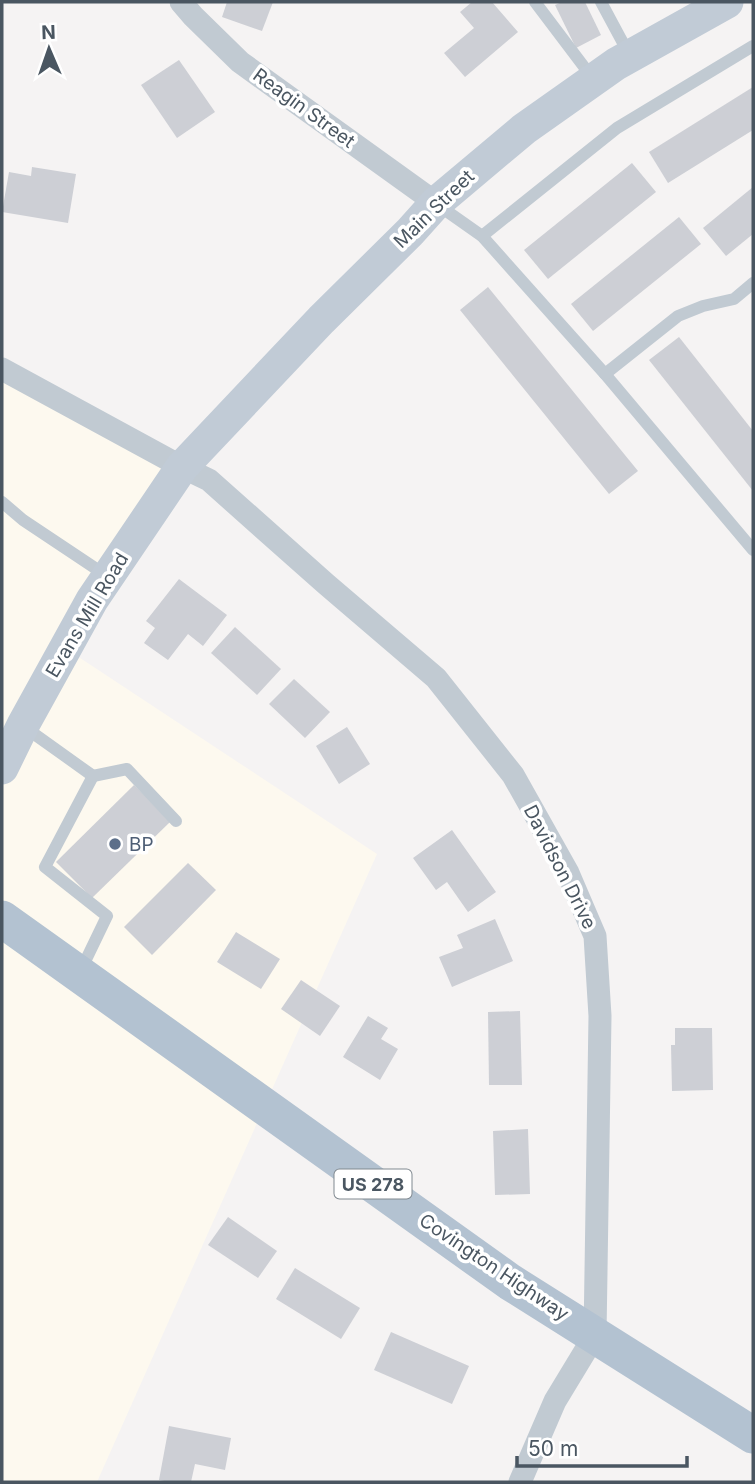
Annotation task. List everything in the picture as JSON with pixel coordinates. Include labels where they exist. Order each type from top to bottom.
[{"type":"main road","name":"Main Street","points":[[182,467],[436,203],[524,129],[594,80],[630,56],[727,2]]},
{"type":"main road","name":"Evans Mill Road","points":[[2,768],[92,600],[182,467]]},
{"type":"main road","name":"Covington Highway","points":[[2,919],[510,1282],[753,1435]]},
{"type":"street","name":"Reagin Street","points":[[181,2],[240,62],[436,203]]},
{"type":"street","name":"Davidson Drive","points":[[2,369],[209,480],[436,678],[513,775],[568,873],[595,936],[600,1016],[595,1335]]},
{"type":"street","points":[[520,1482],[555,1401],[595,1335]]},
{"type":"lane","points":[[535,2],[594,80]]},
{"type":"lane","points":[[601,2],[630,56]]},
{"type":"lane","points":[[482,236],[617,128],[753,46]]},
{"type":"lane","points":[[436,203],[482,236],[605,374],[753,550]]},
{"type":"lane","points":[[605,374],[678,316],[703,306],[734,299],[753,283]]},
{"type":"lane","points":[[2,502],[23,520],[108,576]]},
{"type":"lane","points":[[23,725],[93,776],[127,769],[176,821]]},
{"type":"lane","points":[[79,973],[107,916],[45,867],[93,776]]},
{"type":"shaded area","points":[[2,377],[176,463],[65,648],[377,854],[97,1482],[2,1482]]},
{"type":"building","points":[[227,2],[273,2],[262,31],[222,17]]},
{"type":"building","points":[[472,2],[492,2],[518,32],[465,77],[444,53],[474,28],[460,12]]},
{"type":"building","points":[[562,2],[585,2],[601,35],[576,48],[555,5]]},
{"type":"building","points":[[179,60],[215,112],[177,138],[141,85]]},
{"type":"building","points":[[753,87],[753,130],[668,183],[649,152]]},
{"type":"building","points":[[632,163],[656,192],[548,279],[524,250]]},
{"type":"building","points":[[32,167],[76,174],[68,223],[2,212],[9,172],[31,176]]},
{"type":"building","points":[[753,187],[753,234],[726,256],[703,228]]},
{"type":"building","points":[[679,217],[701,244],[593,331],[571,304]]},
{"type":"building","points":[[488,287],[638,471],[609,494],[460,310]]},
{"type":"building","points":[[679,337],[753,431],[753,491],[649,360]]},
{"type":"building","points":[[179,579],[227,615],[203,646],[188,634],[168,660],[144,643],[155,628],[146,621]]},
{"type":"building","points":[[235,627],[281,669],[257,695],[211,653]]},
{"type":"building","points":[[294,679],[330,712],[305,738],[269,704]]},
{"type":"building","points":[[347,727],[370,764],[339,784],[316,746]]},
{"type":"building","points":[[134,785],[170,822],[92,898],[56,862]]},
{"type":"building","points":[[452,830],[496,892],[468,912],[447,882],[436,890],[413,858]]},
{"type":"building","points":[[188,863],[216,890],[152,955],[124,927]]},
{"type":"building","points":[[495,919],[513,961],[452,987],[439,957],[463,948],[457,935]]},
{"type":"building","points":[[236,932],[280,959],[261,989],[217,962]]},
{"type":"building","points":[[301,980],[340,1006],[320,1036],[281,1009]]},
{"type":"building","points":[[520,1011],[522,1085],[489,1085],[488,1012]]},
{"type":"building","points":[[368,1016],[388,1028],[381,1039],[398,1049],[380,1080],[343,1057]]},
{"type":"building","points":[[675,1028],[712,1028],[713,1090],[672,1091],[671,1045],[675,1045]]},
{"type":"building","points":[[528,1129],[530,1194],[495,1195],[493,1131]]},
{"type":"building","points":[[228,1217],[277,1251],[258,1278],[208,1245]]},
{"type":"building","points":[[295,1268],[360,1308],[341,1339],[276,1299]]},
{"type":"building","points":[[391,1332],[469,1366],[452,1404],[374,1370]]},
{"type":"building","points":[[169,1426],[231,1438],[225,1470],[195,1464],[191,1482],[159,1480]]},
{"type":"place","name":"BP","points":[[115,844]]}]
